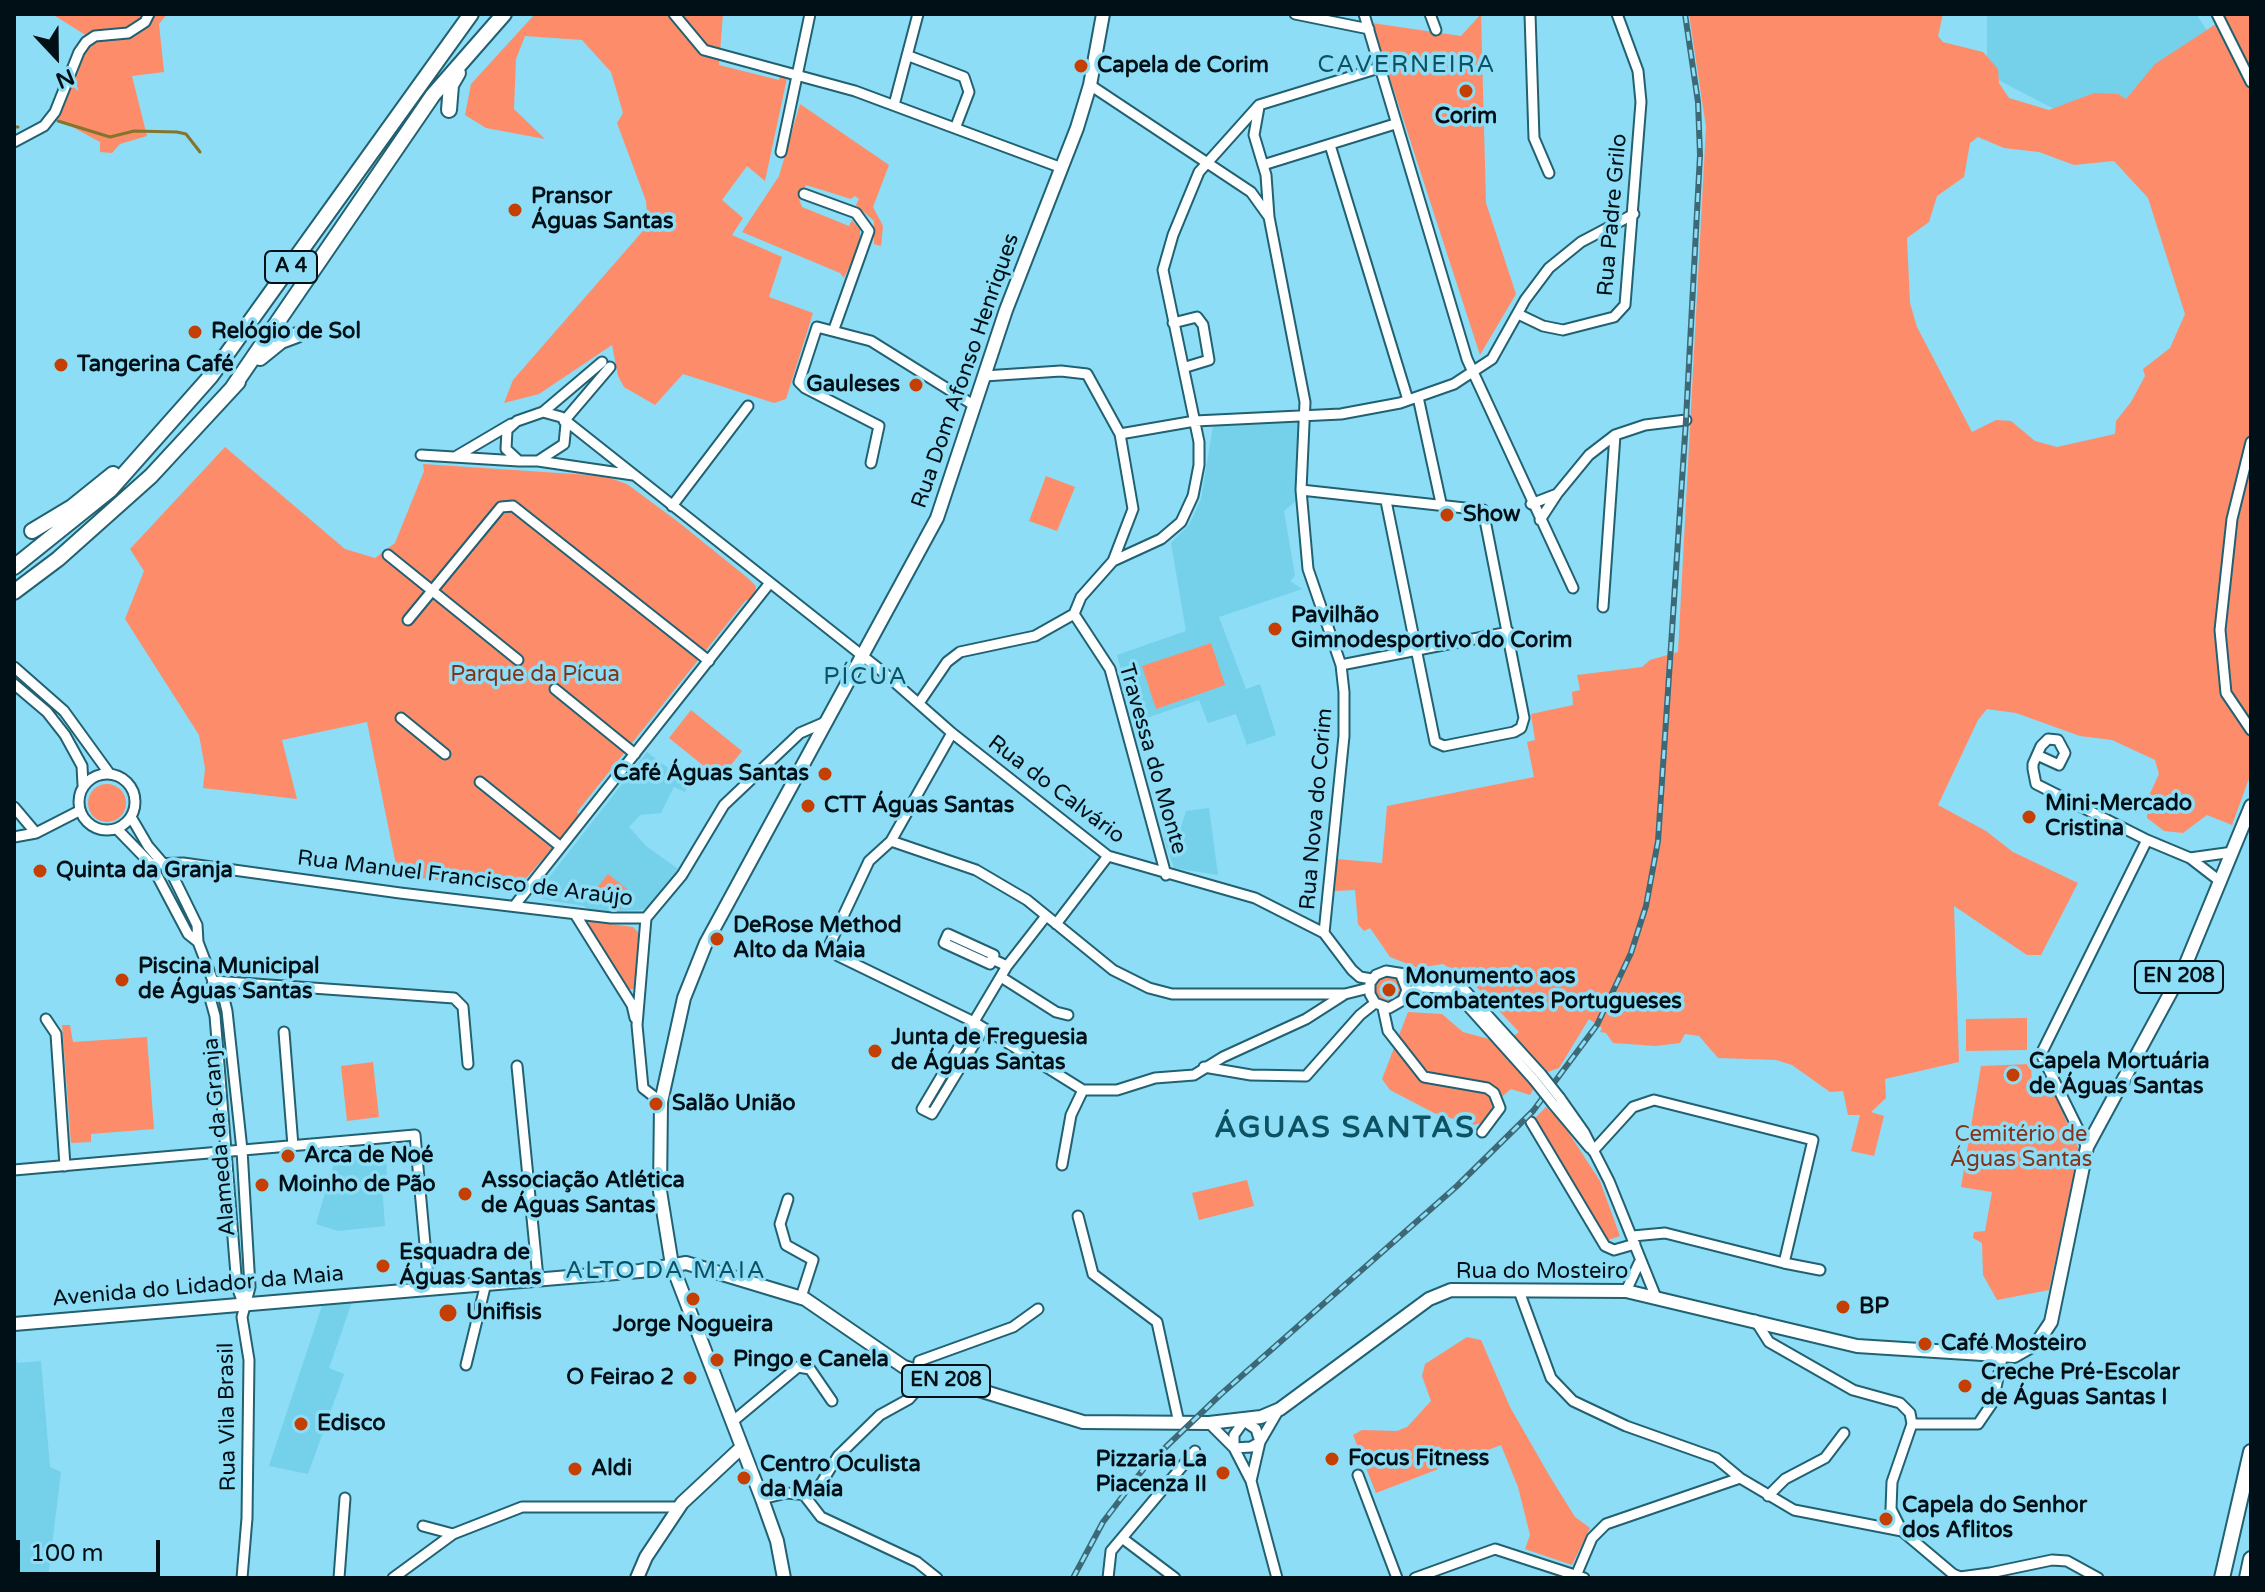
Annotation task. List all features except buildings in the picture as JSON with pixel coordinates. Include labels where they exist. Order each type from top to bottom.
[{"type":"highway","name":"A 4","points":[[14,567],[110,490],[211,376],[471,14]]},
{"type":"highway","name":"A 4","points":[[14,592],[58,559],[151,476],[233,387],[433,95],[504,14]]},
{"type":"highway","points":[[449,110],[451,85],[485,34]]},
{"type":"highway","points":[[233,387],[270,349],[297,335]]},
{"type":"highway","points":[[32,531],[72,507],[149,446]]},
{"type":"highway","points":[[2222,1578],[2251,1452]]},
{"type":"highway","points":[[2247,1578],[2251,1559]]},
{"type":"main road","name":"Rua Dom Afonso Henriques","points":[[784,1578],[777,1541],[762,1499],[672,1265],[660,1191],[661,1102],[684,998],[706,943],[937,518],[1027,253],[1062,168],[1090,85],[1103,14]]},
{"type":"main road","name":"Rua do Mosteiro","points":[[672,1265],[686,1263],[801,1297],[887,1357],[918,1372],[1064,1419],[1083,1422],[1244,1421],[1280,1409],[1429,1299],[1451,1290],[1626,1291],[1655,1295],[1857,1346],[2002,1358],[2026,1352],[2037,1343],[2051,1322],[2087,1147],[2185,966],[2251,806]]},
{"type":"main road","name":"Avenida do Lidador da Maia","points":[[14,1324],[672,1265]]},
{"type":"main road","points":[[637,1578],[646,1557],[679,1507],[742,1447]]},
{"type":"street","points":[[14,142],[44,126],[55,112],[86,42],[95,36],[128,33],[139,27],[149,14]]},
{"type":"street","points":[[674,14],[704,50],[894,105],[1062,168]]},
{"type":"street","points":[[781,152],[810,14]]},
{"type":"street","points":[[894,105],[918,14]]},
{"type":"street","points":[[1296,14],[1367,22],[1395,124],[1474,374],[1531,504],[1573,588]]},
{"type":"street","points":[[1430,14],[1436,30]]},
{"type":"street","points":[[1530,14],[1534,138],[1549,173]]},
{"type":"street","name":"Rua Padre Grilo","points":[[1518,314],[1543,326],[1563,330],[1621,313],[1625,305],[1634,214],[1640,83],[1617,14]]},
{"type":"street","points":[[2217,14],[2251,82]]},
{"type":"street","points":[[909,56],[964,77],[969,92],[956,126]]},
{"type":"street","points":[[1113,561],[1161,539],[1181,522],[1193,496],[1199,465],[1195,421],[1186,367],[1165,289],[1166,258],[1199,172],[1259,105],[1379,68]]},
{"type":"street","name":"Rua Nova do Corim","points":[[1090,85],[1251,192],[1269,217]]},
{"type":"street","name":"Rua Nova do Corim","points":[[1259,105],[1254,135],[1263,165],[1269,217],[1292,320],[1306,414],[1301,490],[1308,569],[1341,665],[1344,736],[1324,933]]},
{"type":"street","points":[[1263,165],[1395,124]]},
{"type":"street","points":[[1237,128],[1254,135]]},
{"type":"street","points":[[1330,145],[1413,399],[1441,503]]},
{"type":"street","points":[[804,194],[856,213],[869,231],[834,329]]},
{"type":"street","points":[[1120,434],[1195,421],[1341,414],[1413,399],[1474,374],[1492,359],[1537,283],[1565,254],[1634,214]]},
{"type":"street","points":[[1173,323],[1197,317],[1203,325],[1209,360],[1186,367]]},
{"type":"street","points":[[871,463],[879,426],[799,382],[817,327],[834,329],[892,352],[975,406]]},
{"type":"street","points":[[455,457],[514,423],[543,412],[606,365],[565,422],[564,444],[538,461]]},
{"type":"street","points":[[919,703],[936,677],[960,652],[1035,636],[1074,614],[1081,597],[1113,561],[1133,509],[1120,434],[1087,374],[1061,371],[984,376]]},
{"type":"street","points":[[672,506],[748,406]]},
{"type":"street","points":[[543,412],[555,414],[565,422]]},
{"type":"street","points":[[1540,520],[1589,455],[1615,435],[1645,425],[1686,420]]},
{"type":"street","name":"Rua do Calvário","points":[[565,422],[578,427],[952,733],[1108,856],[1255,898],[1324,933],[1352,970],[1371,983]]},
{"type":"street","points":[[514,423],[507,430],[505,444],[509,454],[519,461]]},
{"type":"street","points":[[1603,607],[1615,435]]},
{"type":"street","points":[[2250,726],[2226,693],[2220,630],[2232,519],[2251,442]]},
{"type":"street","points":[[421,455],[538,461],[636,476]]},
{"type":"street","points":[[1301,490],[1483,510],[1524,718],[1521,728],[1444,746],[1435,742],[1386,501]]},
{"type":"street","points":[[1531,504],[1557,494]]},
{"type":"street","points":[[408,620],[501,507],[513,506],[709,661]]},
{"type":"street","points":[[388,555],[518,660]]},
{"type":"street","points":[[515,905],[769,584]]},
{"type":"street","name":"Travessa do Monte","points":[[1074,614],[1110,669],[1166,875]]},
{"type":"street","points":[[1341,665],[1509,632]]},
{"type":"street","name":"Alameda da Granja","points":[[14,667],[64,711],[109,773],[127,781],[135,798],[131,817],[148,846],[164,863],[197,925],[198,942],[213,981],[210,998],[215,1016],[237,1287],[243,1303]]},
{"type":"street","points":[[14,684],[34,700],[75,750],[83,785]]},
{"type":"street","points":[[555,689],[635,754]]},
{"type":"street","points":[[401,718],[445,754]]},
{"type":"street","name":"Rua Manuel Francisco de Araújo","points":[[151,864],[187,863],[575,914],[646,918],[682,875],[724,805],[800,733],[828,721]]},
{"type":"street","points":[[952,733],[891,841],[874,853],[829,946],[833,956],[974,1022],[1083,1090],[1117,1090],[1155,1078],[1194,1075],[1204,1067],[1306,1019],[1345,994],[1371,983],[1386,971],[1442,980],[1462,987],[1584,1132],[1634,1240],[1639,1263],[1626,1291]]},
{"type":"street","points":[[2037,755],[2033,769],[2036,784],[2190,858],[2221,882]]},
{"type":"street","points":[[14,837],[36,833],[79,811],[79,793],[83,785],[99,774],[109,773]]},
{"type":"street","points":[[480,782],[561,847]]},
{"type":"street","points":[[14,807],[36,833]]},
{"type":"street","name":"Alameda da Granja","points":[[79,811],[99,829],[117,829],[151,864],[188,934],[198,942]]},
{"type":"street","points":[[117,829],[131,817]]},
{"type":"street","points":[[2087,1147],[2042,1058],[2046,1040],[2147,840]]},
{"type":"street","points":[[891,841],[976,870],[1027,900],[1113,970],[1149,988],[1172,994],[1345,994]]},
{"type":"street","points":[[2190,858],[2233,852]]},
{"type":"street","points":[[1056,924],[1108,856]]},
{"type":"street","points":[[575,914],[632,1005],[643,1088],[661,1102]]},
{"type":"street","points":[[984,1028],[932,1114],[922,1109],[1007,966],[1046,916]]},
{"type":"street","points":[[637,1025],[646,918]]},
{"type":"street","points":[[948,934],[994,955],[992,959],[990,964],[944,943],[948,934]]},
{"type":"street","points":[[992,959],[1007,966]]},
{"type":"street","points":[[1401,975],[1406,984],[1406,995]]},
{"type":"street","points":[[1001,977],[1056,1012],[1068,1015]]},
{"type":"street","points":[[213,981],[454,998],[463,1007],[468,1064]]},
{"type":"street","name":"Alameda da Granja","points":[[213,981],[221,986],[224,995],[242,1150],[250,1287],[243,1303]]},
{"type":"street","points":[[1371,983],[1388,1031],[1424,1077],[1487,1088],[1494,1093],[1500,1108],[1482,1132]]},
{"type":"street","points":[[1204,1067],[1251,1075],[1306,1076],[1352,1023],[1379,1006],[1400,1004],[1406,995],[1419,987],[1441,988],[1458,995],[1537,1077]]},
{"type":"street","points":[[1302,993],[1312,1005],[1306,1019]]},
{"type":"street","points":[[46,1019],[56,1034],[65,1166]]},
{"type":"street","points":[[284,1032],[293,1146]]},
{"type":"street","points":[[517,1066],[538,1278]]},
{"type":"street","points":[[1062,1165],[1071,1115],[1083,1090]]},
{"type":"street","points":[[1593,1151],[1633,1107],[1654,1100],[1813,1140],[1784,1263]]},
{"type":"street","points":[[1531,1122],[1605,1246],[1614,1250],[1634,1240],[1665,1233],[1820,1270]]},
{"type":"street","points":[[14,1170],[415,1135],[429,1288]]},
{"type":"street","points":[[788,1199],[780,1224],[786,1245],[813,1260],[801,1297]]},
{"type":"street","points":[[1078,1216],[1093,1274],[1157,1322],[1179,1423]]},
{"type":"street","points":[[1639,1263],[1645,1268],[1655,1295]]},
{"type":"street","points":[[466,1365],[486,1283]]},
{"type":"street","points":[[1519,1291],[1551,1378],[1566,1395],[1585,1408],[1716,1458],[1768,1496],[1814,1516],[1902,1531]]},
{"type":"street","name":"Rua Vila Brasil","points":[[242,1578],[247,1518],[249,1360],[243,1303]]},
{"type":"street","points":[[762,1499],[786,1493],[804,1495],[817,1490],[838,1456],[880,1415],[909,1399],[919,1385],[918,1372],[923,1358],[1013,1327],[1038,1309]]},
{"type":"street","points":[[1755,1320],[1769,1342],[1853,1390],[1900,1403],[1910,1413],[1912,1424],[1890,1496],[1891,1509],[1902,1531],[1960,1577],[2052,1560],[2067,1561],[2098,1578]]},
{"type":"street","points":[[1912,1424],[1978,1424],[1993,1402],[2002,1358]]},
{"type":"street","points":[[732,1422],[798,1367],[810,1369],[832,1401]]},
{"type":"street","points":[[1251,1481],[1260,1442],[1280,1409]]},
{"type":"street","points":[[1234,1448],[1234,1435],[1244,1421],[1256,1429],[1260,1442]]},
{"type":"street","points":[[1209,1423],[1234,1448],[1251,1481],[1277,1578]]},
{"type":"street","points":[[1768,1496],[1785,1479],[1825,1458],[1844,1433]]},
{"type":"street","points":[[1234,1448],[1251,1447],[1260,1442]]},
{"type":"street","points":[[1108,1578],[1111,1551],[1195,1451]]},
{"type":"street","points":[[1358,1475],[1397,1578]]},
{"type":"street","points":[[1415,1578],[1495,1549],[1578,1577],[1592,1538],[1606,1524],[1740,1478]]},
{"type":"street","points":[[804,1495],[821,1517],[917,1562],[937,1578]]},
{"type":"street","points":[[339,1578],[345,1498]]},
{"type":"street","points":[[393,1578],[453,1534],[508,1511],[534,1506],[679,1507]]},
{"type":"street","points":[[432,1548],[432,1540],[423,1526],[453,1534]]},
{"type":"street","points":[[1122,1538],[1175,1578]]},
{"type":"shaded area","points":[[1987,14],[2196,14],[2213,39],[2150,159],[1987,74]]},
{"type":"shaded area","points":[[1294,418],[1299,423],[1297,500],[1284,511],[1295,576],[1290,581],[1302,589],[1219,617],[1246,689],[1260,684],[1276,735],[1247,745],[1236,714],[1208,723],[1199,700],[1135,722],[1117,655],[1186,631],[1171,543],[1189,525],[1201,499],[1213,426]]},
{"type":"shaded area","points":[[647,752],[676,774],[681,768],[696,772],[685,792],[674,787],[661,813],[640,815],[629,827],[646,846],[681,871],[647,908],[640,910],[592,912],[584,906],[542,899],[540,889]]},
{"type":"shaded area","points":[[1209,808],[1218,875],[1174,868],[1164,838],[1179,833],[1186,811]]},
{"type":"shaded area","points":[[386,1149],[387,1184],[382,1185],[385,1226],[338,1231],[316,1224],[334,1163],[332,1153]]},
{"type":"shaded area","points":[[352,1302],[329,1368],[344,1374],[308,1474],[269,1466],[322,1306]]},
{"type":"shaded area","points":[[14,1345],[17,1363],[41,1361],[50,1467],[61,1472],[48,1578],[14,1578]]},
{"type":"green space","points":[[52,14],[167,14],[159,24],[164,72],[132,76],[147,136],[120,144],[112,153],[100,152],[100,142],[56,118],[84,51],[95,41]]},
{"type":"green space","points":[[535,14],[723,14],[719,65],[779,80],[780,76],[787,78],[765,181],[747,166],[722,200],[743,218],[732,235],[782,257],[769,297],[813,313],[786,399],[774,403],[683,374],[655,405],[624,387],[618,376],[612,345],[539,394],[504,403],[513,380],[648,225],[646,201],[617,123],[623,113],[611,72],[582,40],[525,36],[516,59],[514,109],[545,139],[486,128],[465,115],[471,84]]},
{"type":"green space","points":[[1481,14],[1486,203],[1516,294],[1480,355],[1372,23],[1461,36]]},
{"type":"green space","points":[[1689,14],[1943,14],[1938,36],[1943,42],[1983,52],[1998,69],[1999,83],[2009,98],[2049,110],[2094,93],[2118,94],[2126,99],[2155,64],[2219,22],[2221,14],[2251,14],[2251,773],[2232,825],[2207,815],[2183,833],[2164,831],[2147,818],[2147,800],[2159,774],[2155,760],[2112,740],[2080,736],[2016,713],[1987,709],[1978,720],[1938,805],[1986,831],[2013,852],[2078,883],[2041,955],[2027,955],[1954,906],[1959,1062],[1885,1079],[1886,1098],[1871,1112],[1884,1116],[1874,1156],[1851,1151],[1860,1115],[1848,1115],[1843,1091],[1830,1092],[1792,1065],[1776,1060],[1718,1058],[1699,1036],[1685,1034],[1680,1043],[1656,1046],[1613,1043],[1606,1033],[1600,1032],[1602,1028],[1589,1019],[1559,1068],[1542,1074],[1530,1095],[1511,1089],[1493,1104],[1487,1122],[1473,1125],[1434,1113],[1390,1090],[1382,1079],[1408,1012],[1442,1014],[1463,1032],[1489,1039],[1512,1037],[1519,1032],[1471,981],[1443,964],[1418,968],[1390,957],[1370,928],[1364,931],[1358,924],[1355,890],[1335,891],[1337,859],[1382,863],[1387,806],[1534,777],[1527,742],[1535,740],[1531,714],[1573,705],[1572,692],[1580,690],[1577,675],[1642,667],[1650,660],[1678,652],[1706,127]],"holes":[[[1978,137],[2004,148],[2039,152],[2074,165],[2114,161],[2148,198],[2185,314],[2170,348],[2143,369],[2145,376],[2116,421],[2115,434],[2057,447],[2035,441],[2011,421],[1996,420],[1972,432],[1917,327],[1910,303],[1907,238],[1929,222],[1937,196],[1964,177],[1970,143]]]},
{"type":"green space","points":[[800,104],[889,165],[873,207],[883,226],[881,246],[874,244],[874,221],[856,205],[859,199],[855,196],[851,199],[806,185],[799,199],[802,207],[849,226],[852,220],[860,229],[860,243],[844,278],[840,273],[742,232],[779,176]]},
{"type":"green space","name":"Parque da Pícua","points":[[225,447],[345,549],[375,558],[395,543],[424,471],[423,464],[604,476],[627,484],[677,521],[749,579],[756,586],[755,593],[750,601],[746,600],[577,812],[580,816],[516,890],[398,875],[367,722],[282,740],[297,799],[203,788],[205,768],[199,735],[125,619],[144,571],[130,549]]},
{"type":"green space","points":[[1046,476],[1075,487],[1057,531],[1029,521]]},
{"type":"green space","points":[[1211,643],[1225,685],[1156,709],[1142,666]]},
{"type":"green space","points":[[691,710],[742,751],[720,779],[669,738]]},
{"type":"green space","points":[[107,784],[121,789],[126,803],[121,817],[107,822],[93,817],[88,803],[93,789]]},
{"type":"green space","points":[[608,874],[632,893],[620,909],[596,889]]},
{"type":"green space","points":[[589,921],[633,927],[638,932],[638,989],[627,989],[588,925]]},
{"type":"green space","points":[[1388,976],[1398,980],[1402,990],[1398,1000],[1388,1004],[1378,1000],[1374,990],[1378,980]]},
{"type":"green space","points":[[2027,1018],[2027,1050],[1966,1051],[1966,1019]]},
{"type":"green space","points":[[62,1025],[70,1025],[73,1042],[147,1037],[154,1129],[91,1134],[91,1142],[71,1143]]},
{"type":"green space","points":[[373,1062],[379,1117],[347,1121],[341,1066]]},
{"type":"green space","name":"Cemitério de Águas Santas","points":[[2031,1064],[2032,1088],[2054,1093],[2079,1150],[2049,1290],[1997,1300],[1983,1275],[1982,1243],[1973,1238],[1974,1232],[1985,1231],[1992,1192],[1961,1187],[1981,1066]]},
{"type":"green space","points":[[1546,1107],[1563,1124],[1600,1181],[1620,1236],[1606,1241],[1535,1118]]},
{"type":"green space","points":[[1247,1180],[1254,1206],[1199,1220],[1192,1193]]},
{"type":"green space","points":[[1467,1337],[1481,1340],[1510,1407],[1549,1475],[1575,1517],[1590,1528],[1572,1565],[1525,1549],[1530,1535],[1518,1487],[1501,1445],[1376,1493],[1353,1435],[1362,1430],[1397,1431],[1407,1427],[1431,1401],[1422,1376],[1425,1364]]},
{"type":"waterway","points":[[58,121],[110,137],[134,131],[177,132],[186,134],[200,152]]},
{"type":"railway","points":[[1073,1578],[1103,1522],[1145,1467],[1220,1395],[1457,1186],[1533,1111],[1597,1025],[1631,953],[1646,906],[1658,841],[1686,420],[1700,155],[1698,102],[1685,14]]},
{"type":"place","name":"Capela de Corim","points":[[1081,66]]},
{"type":"place","name":"Corim","points":[[1466,91]]},
{"type":"place","name":"Pransor Águas Santas","points":[[515,210]]},
{"type":"place","name":"Relógio de Sol","points":[[195,332]]},
{"type":"place","name":"Tangerina Café","points":[[61,365]]},
{"type":"place","name":"Gauleses","points":[[916,385]]},
{"type":"place","name":"Show","points":[[1447,515]]},
{"type":"place","name":"Pavilhão Gimnodesportivo do Corim","points":[[1275,629]]},
{"type":"place","name":"Café Águas Santas","points":[[825,774]]},
{"type":"place","name":"CTT Águas Santas","points":[[808,806]]},
{"type":"place","name":"Mini-Mercado Cristina","points":[[2029,817]]},
{"type":"place","name":"Quinta da Granja","points":[[40,871]]},
{"type":"place","name":"DeRose Method Alto da Maia","points":[[717,939]]},
{"type":"place","name":"Piscina Municipal de Águas Santas","points":[[122,980]]},
{"type":"place","name":"Monumento aos Combatentes Portugueses","points":[[1389,990]]},
{"type":"place","name":"Junta de Freguesia de Águas Santas","points":[[875,1051]]},
{"type":"place","name":"Capela Mortuária de Águas Santas","points":[[2013,1075]]},
{"type":"place","name":"Salão União","points":[[656,1104]]},
{"type":"place","name":"Arca de Noé","points":[[288,1156]]},
{"type":"place","name":"Moinho de Pão","points":[[262,1185]]},
{"type":"place","name":"Associação Atlética de Águas Santas","points":[[465,1194]]},
{"type":"place","name":"Esquadra de Águas Santas","points":[[383,1266]]},
{"type":"place","name":"Jorge Nogueira","points":[[693,1299]]},
{"type":"place","name":"BP","points":[[1843,1307]]},
{"type":"place","name":"Unifisis","points":[[448,1313]]},
{"type":"place","name":"Café Mosteiro","points":[[1925,1344]]},
{"type":"place","name":"Pingo e Canela","points":[[717,1360]]},
{"type":"place","name":"O Feirao 2","points":[[690,1378]]},
{"type":"place","name":"Creche Pré-Escolar de Águas Santas I","points":[[1965,1386]]},
{"type":"place","name":"Edisco","points":[[301,1424]]},
{"type":"place","name":"Focus Fitness","points":[[1332,1459]]},
{"type":"place","name":"Aldi","points":[[575,1469]]},
{"type":"place","name":"Pizzaria La Piacenza II","points":[[1223,1473]]},
{"type":"place","name":"Centro Oculista da Maia","points":[[744,1478]]},
{"type":"place","name":"Capela do Senhor dos Aflitos","points":[[1886,1519]]},
{"type":"district","name":"CAVERNEIRA","points":[[1407,66]]},
{"type":"district","name":"PÍCUA","points":[[866,678]]},
{"type":"district","name":"ÁGUAS SANTAS","points":[[1345,1129]]},
{"type":"district","name":"ALTO DA MAIA","points":[[666,1272]]}]
